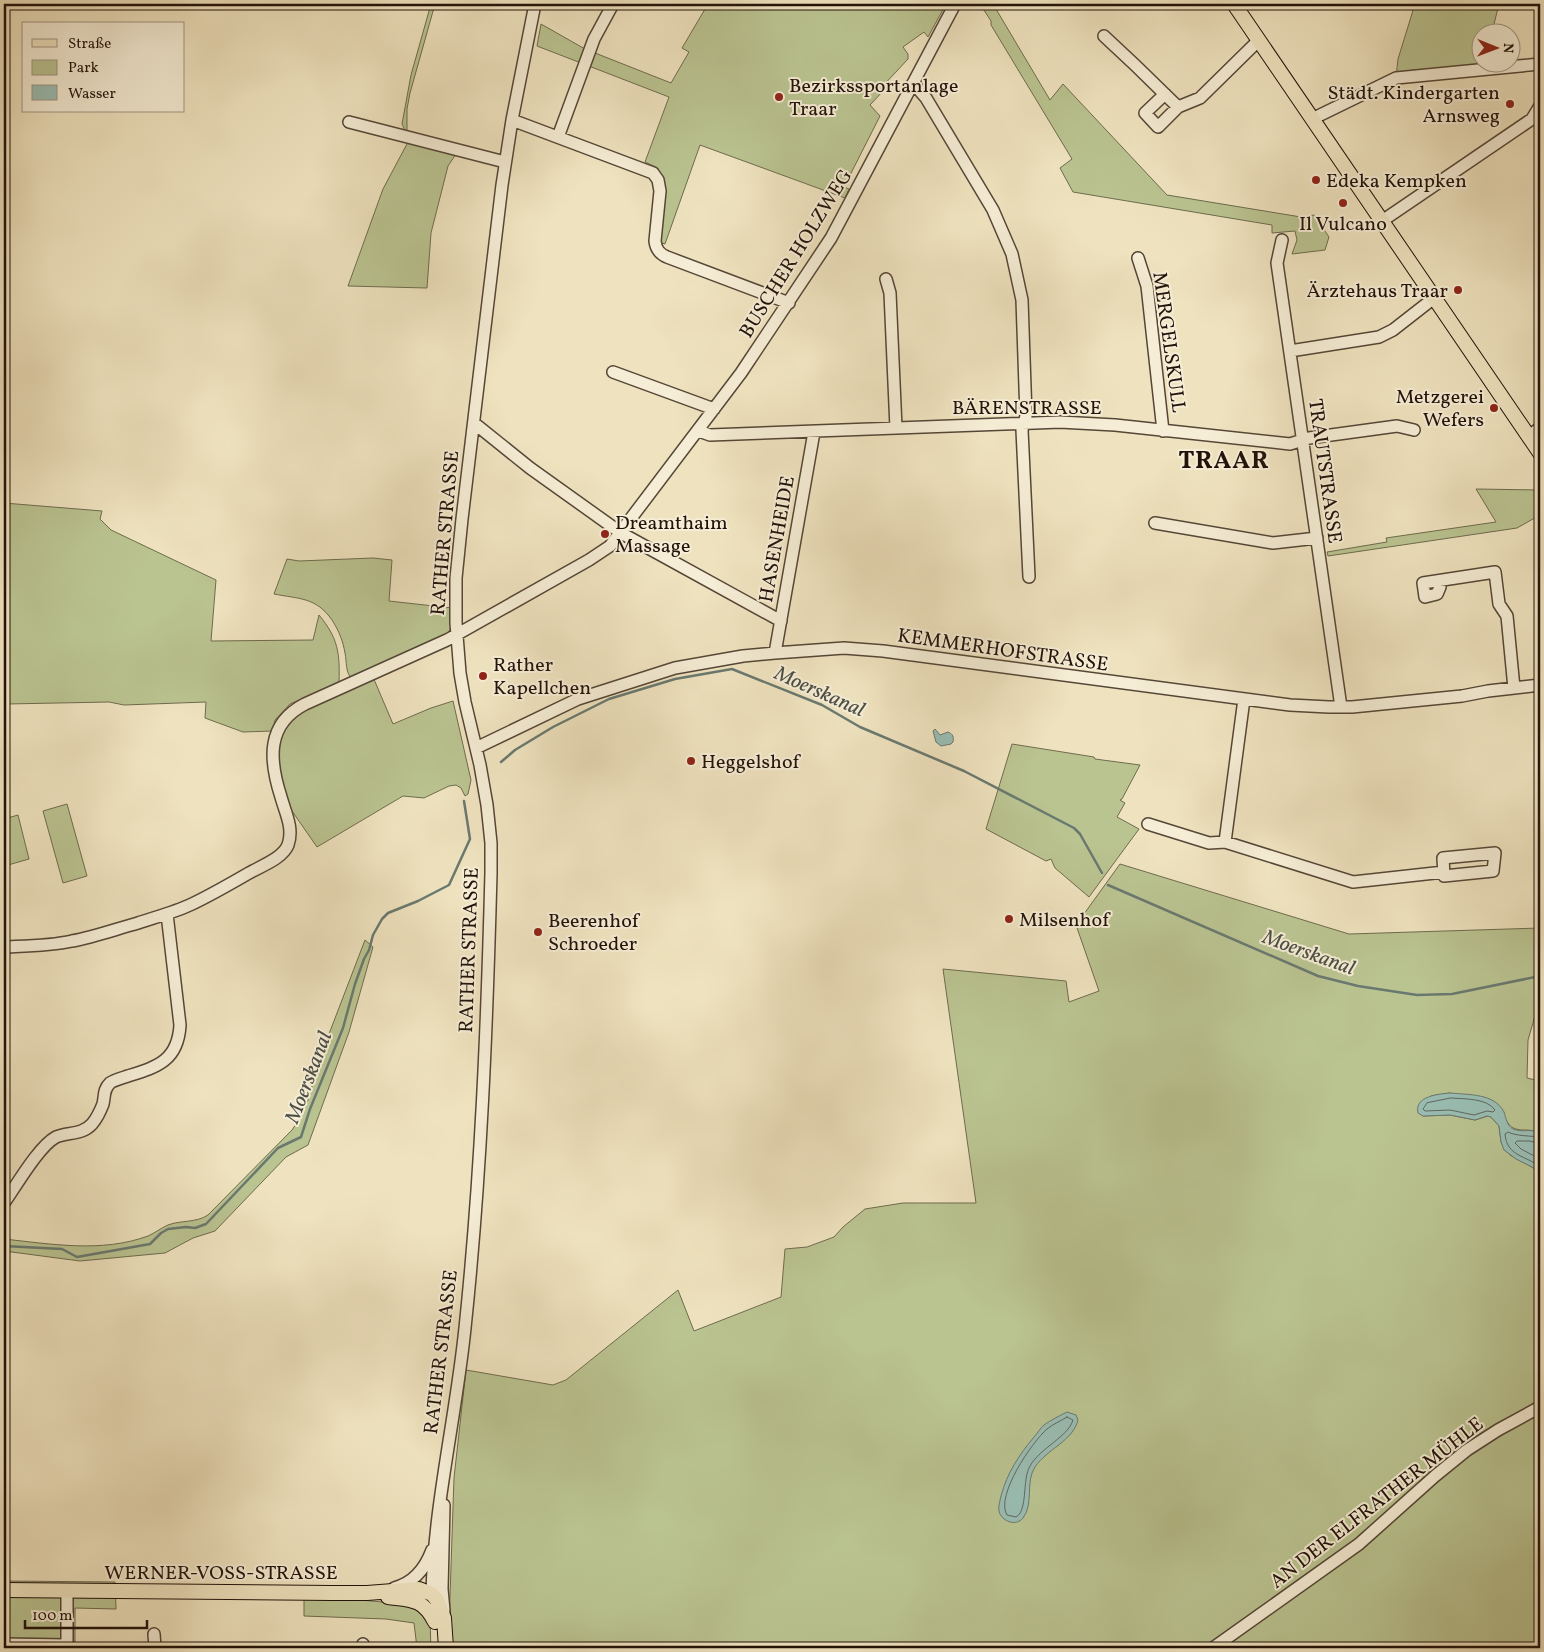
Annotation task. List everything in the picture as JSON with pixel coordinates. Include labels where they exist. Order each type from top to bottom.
[{"type":"main road","points":[[1234,4],[1434,298],[1534,432],[1540,453]]},
{"type":"main road","name":"WERNER-VOSS-STRASSE","points":[[4,1590],[368,1593],[418,1589],[436,1595]]},
{"type":"main road","points":[[368,1593],[384,1597],[427,1602],[436,1595]]},
{"type":"main road","name":"RATHER STRASSE","points":[[436,1595],[446,1648]]},
{"type":"main road","points":[[418,1601],[440,1620]]},
{"type":"main road","name":"RATHER STRASSE","points":[[437,1648],[440,1620]]},
{"type":"street","name":"RATHER STRASSE","points":[[436,1595],[435,1542],[437,1518],[463,1349],[477,1204],[488,964],[491,843],[487,805],[462,690],[456,635],[458,562],[505,162],[535,4]]},
{"type":"street","points":[[558,137],[594,40],[613,4]]},
{"type":"street","name":"BUSCHER HOLZWEG","points":[[4,946],[49,945],[70,942],[167,914],[200,901],[272,861],[285,850],[289,840],[290,827],[274,773],[273,752],[279,727],[289,714],[305,704],[456,635],[610,546],[754,356],[842,221],[955,4]]},
{"type":"street","points":[[1104,36],[1178,107]]},
{"type":"street","points":[[1165,94],[1145,113],[1158,126],[1178,107],[1200,98],[1259,40]]},
{"type":"street","points":[[1312,119],[1396,78],[1540,64]]},
{"type":"street","points":[[913,83],[926,98],[993,210],[1012,254],[1018,277],[1024,325],[1026,416],[1022,430],[1029,576]]},
{"type":"street","points":[[1382,221],[1532,119],[1540,106]]},
{"type":"street","points":[[512,120],[649,171],[656,176],[660,191],[655,241],[655,246],[659,253],[789,303]]},
{"type":"street","points":[[349,122],[505,162]]},
{"type":"street","name":"TRAUTSTRASSE","points":[[1282,240],[1277,263],[1341,707]]},
{"type":"street","name":"MERGELSKULL","points":[[1138,258],[1147,286],[1163,431]]},
{"type":"street","points":[[886,279],[890,293],[896,428]]},
{"type":"street","points":[[1290,351],[1379,337],[1393,330],[1434,298]]},
{"type":"street","points":[[613,372],[714,409]]},
{"type":"street","name":"BÄRENSTRASSE","points":[[699,431],[710,435],[1082,422],[1290,444],[1309,438],[1397,426],[1414,430]]},
{"type":"street","name":"RATHER STRASSE","points":[[474,423],[530,468],[621,533],[780,621]]},
{"type":"street","name":"HASENHEIDE","points":[[775,653],[814,432]]},
{"type":"street","points":[[1155,523],[1273,543],[1317,538]]},
{"type":"street","points":[[1439,581],[1495,572],[1500,604],[1507,616],[1514,688]]},
{"type":"street","name":"KEMMERHOFSTRASSE","points":[[476,748],[578,699],[684,666],[744,656],[836,648],[862,649],[1290,705],[1341,707],[1462,696],[1540,685]]},
{"type":"street","points":[[1225,842],[1244,699]]},
{"type":"street","points":[[1148,824],[1209,842],[1225,842],[1353,882],[1444,872]]},
{"type":"street","points":[[4,1203],[44,1146],[56,1137],[81,1132],[90,1126],[98,1116],[104,1102],[104,1090],[111,1082],[152,1068],[171,1056],[178,1040],[180,1025],[167,914]]},
{"type":"street","name":"AN DER ELFRATHER MÜHLE","points":[[1212,1648],[1359,1544],[1466,1450],[1540,1407]]},
{"type":"street","name":"RATHER STRASSE","points":[[436,1595],[445,1523],[444,1482]]},
{"type":"street","name":"RATHER STRASSE","points":[[368,1593],[397,1587],[411,1581],[424,1566],[435,1542]]},
{"type":"street","points":[[4,1644],[66,1647],[67,1591]]},
{"type":"street","points":[[154,1634],[154,1648]]},
{"type":"green space","points":[[431,4],[435,4],[410,93],[407,109],[407,133],[404,133],[402,124],[411,75]]},
{"type":"green space","name":"Bezirkssportanlage Traar","points":[[708,4],[946,4],[928,37],[924,32],[903,47],[908,54],[908,59],[881,88],[883,91],[870,105],[880,116],[844,187],[849,189],[845,198],[700,145],[665,244],[659,242],[658,168],[645,162],[669,97],[537,46],[541,24],[585,49],[671,83],[689,52],[682,48]]},
{"type":"green space","points":[[980,4],[993,4],[1050,100],[1063,84],[1167,195],[1301,217],[1314,215],[1329,237],[1325,250],[1292,254],[1297,240],[1295,231],[1272,233],[1272,225],[1073,192],[1060,168],[1072,159]]},
{"type":"green space","points":[[1415,4],[1499,4],[1494,22],[1472,22],[1472,66],[1396,77],[1398,59]]},
{"type":"green space","points":[[408,142],[456,154],[448,166],[431,233],[427,288],[348,286],[383,189]]},
{"type":"green space","points":[[1476,489],[1540,490],[1540,515],[1517,528],[1328,556],[1327,552],[1387,542],[1386,538],[1496,522]]},
{"type":"green space","points":[[4,503],[102,511],[100,519],[111,530],[216,580],[211,641],[313,640],[319,615],[334,639],[338,654],[339,682],[290,704],[275,720],[273,731],[243,732],[205,718],[206,702],[124,705],[109,702],[7,704]]},
{"type":"green space","points":[[373,558],[392,560],[389,601],[452,608],[451,628],[447,634],[352,679],[347,670],[344,649],[337,628],[326,612],[306,600],[274,594],[287,559],[299,561]]},
{"type":"green space","points":[[373,677],[393,724],[453,701],[471,780],[468,794],[465,796],[461,788],[456,785],[449,786],[424,798],[403,796],[317,847],[292,811],[289,811],[281,787],[277,744],[291,716]]},
{"type":"green space","points":[[1012,744],[1140,765],[1120,800],[1125,803],[1117,817],[1139,829],[1089,897],[1055,868],[1051,859],[1046,861],[986,829]]},
{"type":"green space","points":[[67,804],[87,876],[63,883],[43,811]]},
{"type":"green space","points":[[18,815],[29,859],[8,865],[4,850],[4,819]]},
{"type":"green space","points":[[1120,864],[1349,934],[1540,928],[1540,999],[1528,1040],[1527,1078],[1540,1081],[1540,1133],[1513,1128],[1506,1120],[1450,1093],[1431,1096],[1423,1116],[1450,1115],[1475,1120],[1488,1116],[1491,1117],[1499,1126],[1501,1142],[1510,1155],[1540,1173],[1540,1543],[1538,1568],[1540,1570],[1540,1648],[450,1648],[449,1625],[454,1478],[466,1370],[553,1385],[566,1380],[678,1290],[694,1331],[781,1297],[785,1249],[807,1247],[834,1237],[865,1209],[903,1203],[976,1203],[943,969],[1066,981],[1069,1002],[1099,991],[1076,925]]},
{"type":"green space","points":[[365,940],[373,947],[349,1032],[308,1145],[286,1157],[215,1231],[193,1238],[165,1253],[80,1261],[4,1251],[4,1239],[76,1246],[95,1246],[131,1241],[148,1236],[168,1225],[203,1218],[208,1215],[292,1130],[300,1117],[307,1103],[314,1073]]},
{"type":"green space","points":[[4,1581],[115,1582],[116,1609],[75,1608],[75,1642],[4,1640]]},
{"type":"green space","points":[[304,1598],[388,1603],[418,1609],[428,1617],[431,1648],[417,1648],[414,1623],[386,1619],[304,1616]]},
{"type":"water","points":[[935,729],[940,735],[948,732],[951,734],[953,742],[941,746],[936,742],[933,731]]},
{"type":"water","points":[[1450,1093],[1488,1098],[1500,1106],[1511,1128],[1540,1133],[1540,1173],[1504,1150],[1499,1126],[1491,1117],[1487,1116],[1475,1120],[1450,1115],[1423,1116],[1418,1113],[1418,1107],[1423,1099],[1434,1095]]},
{"type":"water","points":[[1067,1412],[1076,1415],[1078,1420],[1075,1427],[1071,1434],[1035,1467],[1030,1479],[1026,1512],[1020,1521],[1009,1522],[1000,1515],[999,1506],[1001,1496],[1014,1465],[1043,1426]]},
{"type":"waterway","name":"Moerskanal","points":[[501,762],[515,750],[553,727],[609,699],[675,679],[732,669],[822,705],[860,727],[964,771],[1074,828],[1080,834],[1102,873]]},
{"type":"waterway","name":"Moerskanal","points":[[4,1246],[62,1249],[77,1257],[150,1244],[168,1229],[195,1228],[206,1224],[278,1148],[301,1137],[310,1109],[343,1028],[355,984],[373,935],[382,919],[388,913],[418,901],[449,885],[470,839],[464,801]]},
{"type":"waterway","name":"Moerskanal","points":[[1108,885],[1318,976],[1358,986],[1417,995],[1452,994],[1540,976]]},
{"type":"place","name":"Bezirkssportanlage Traar","points":[[779,97]]},
{"type":"place","name":"Städt. Kindergarten Arnsweg","points":[[1510,104]]},
{"type":"place","name":"Edeka Kempken","points":[[1316,180]]},
{"type":"place","name":"Il Vulcano","points":[[1343,203]]},
{"type":"place","name":"Ärztehaus Traar","points":[[1458,290]]},
{"type":"place","name":"Metzgerei Wefers","points":[[1494,408]]},
{"type":"place","name":"Dreamthaim Massage","points":[[605,534]]},
{"type":"place","name":"Rather Kapellchen","points":[[483,676]]},
{"type":"place","name":"Heggelshof","points":[[691,761]]},
{"type":"place","name":"Milsenhof","points":[[1009,919]]},
{"type":"place","name":"Beerenhof Schroeder","points":[[538,932]]},
{"type":"district","name":"TRAAR","points":[[1224,459]]}]
